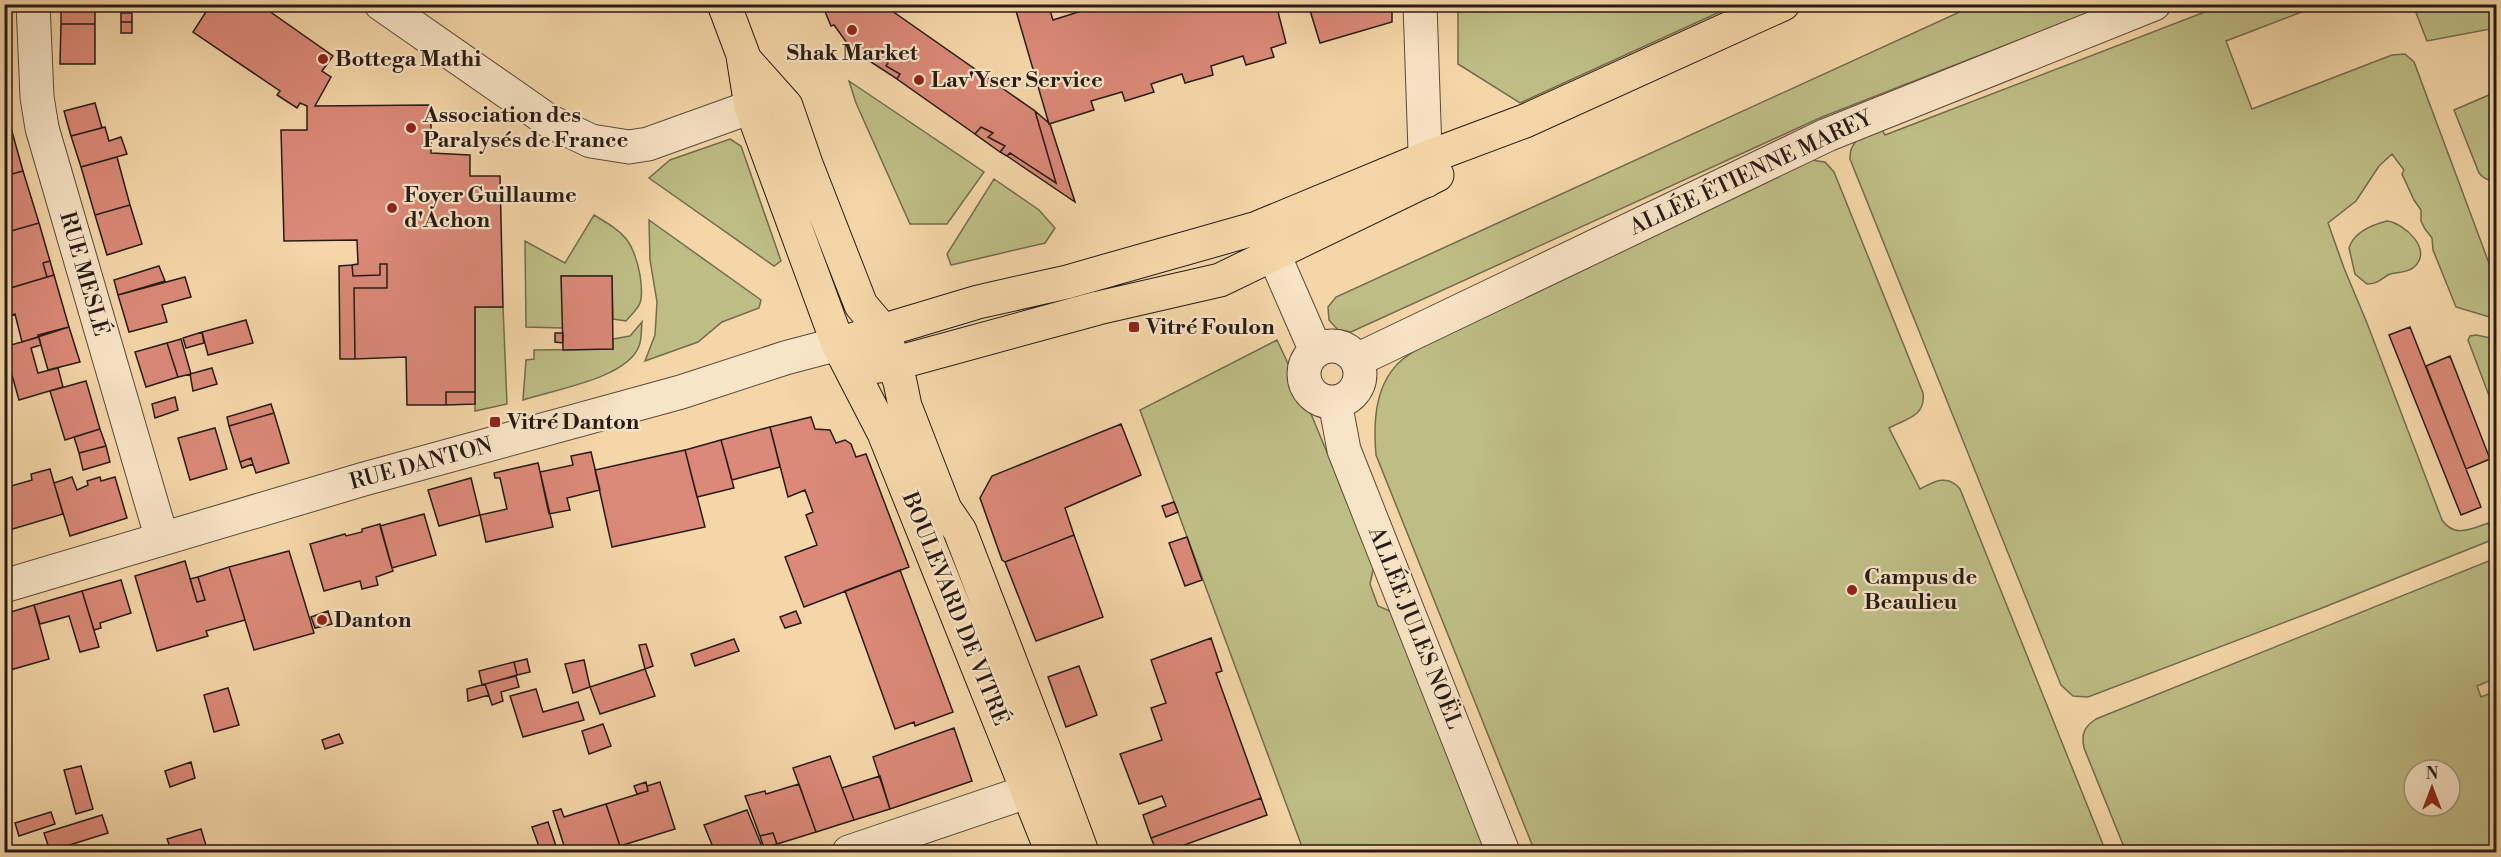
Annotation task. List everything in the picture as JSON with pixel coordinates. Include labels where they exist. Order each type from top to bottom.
[{"type":"main road","name":"BOULEVARD DE VITRÉ","points":[[724,4],[745,60],[751,107],[844,357],[884,433],[1052,852]]},
{"type":"main road","points":[[844,357],[883,331],[978,302],[1265,242],[1426,169],[1489,150],[1525,122],[1783,4]]},
{"type":"main road","name":"BOULEVARD DE VITRÉ","points":[[745,60],[786,106],[861,305],[883,331],[905,406],[945,509],[960,531],[1082,852]]},
{"type":"main road","points":[[844,357],[894,364],[1121,302],[1220,280],[1265,242]]},
{"type":"street","points":[[381,4],[549,122],[591,141],[629,147],[648,144],[751,107]]},
{"type":"street","points":[[1420,4],[1421,86],[1426,169]]},
{"type":"street","name":"ALLÉE ÉTIENNE MAREY","points":[[1357,360],[1827,135],[2154,4]]},
{"type":"street","name":"RUE MESLÉ","points":[[23,23],[42,128],[162,539]]},
{"type":"street","points":[[1265,242],[1316,351]]},
{"type":"street","points":[[1324,347],[1342,347],[1357,360],[1360,368],[1358,386],[1352,394],[1335,402],[1318,397],[1306,383],[1306,365],[1316,351],[1324,347]]},
{"type":"street","name":"RUE DANTON","points":[[4,586],[364,479],[681,392],[776,361],[844,357]]},
{"type":"street","name":"ALLÉE JULES NOËL","points":[[1335,402],[1344,450],[1503,852]]},
{"type":"street","points":[[849,852],[1029,791]]},
{"type":"shaded area","points":[[1458,4],[1735,5],[1520,103],[1458,64]]},
{"type":"shaded area","points":[[1977,4],[2108,5],[1822,117],[1351,332],[1338,330],[1329,320],[1328,307],[1336,297]]},
{"type":"shaded area","points":[[2223,5],[2320,5],[2226,41],[2252,109],[2392,55],[2405,54],[2414,62],[2496,282],[2496,319],[2456,307],[2433,250],[2432,238],[2421,221],[2421,210],[2402,174],[2404,170],[2392,154],[2379,166],[2356,201],[2328,223],[2442,520],[2447,526],[2458,530],[2488,523],[2494,539],[2322,608],[2088,697],[2073,696],[2061,685],[1850,159],[1850,152],[1855,142],[1881,128],[1885,135]]},
{"type":"shaded area","points":[[2413,5],[2496,5],[2496,28],[2427,41]]},
{"type":"shaded area","points":[[849,81],[984,172],[947,224],[910,224],[856,103]]},
{"type":"shaded area","points":[[2496,92],[2496,180],[2491,181],[2479,173],[2454,110]]},
{"type":"shaded area","points":[[730,139],[741,146],[781,261],[774,266],[649,178],[670,160]]},
{"type":"shaded area","points":[[1811,160],[1825,162],[1834,172],[1923,393],[1923,401],[1918,412],[1889,428],[1920,489],[1946,480],[1960,489],[2106,852],[1535,852],[1376,455],[1376,416],[1381,391],[1394,368],[1403,359],[1435,338]]},
{"type":"shaded area","points":[[994,179],[1039,210],[1055,228],[1045,243],[951,265],[947,254]]},
{"type":"shaded area","points":[[594,215],[620,232],[634,253],[642,292],[636,310],[626,321],[613,319],[612,276],[562,276],[563,328],[526,327],[525,241],[565,263]]},
{"type":"shaded area","points":[[649,220],[761,300],[759,308],[722,322],[698,342],[645,361],[655,335],[657,302],[650,260]]},
{"type":"shaded area","points":[[2387,221],[2401,227],[2414,238],[2421,253],[2419,260],[2408,271],[2391,274],[2367,284],[2355,274],[2349,248],[2359,233]]},
{"type":"shaded area","points":[[475,307],[503,307],[507,404],[475,411]]},
{"type":"shaded area","points":[[642,322],[639,346],[632,357],[620,367],[588,381],[523,400],[526,360],[534,359],[534,350],[613,349],[613,339],[630,336]]},
{"type":"shaded area","points":[[2470,336],[2496,339],[2496,414],[2468,340]]},
{"type":"shaded area","points":[[1277,340],[1309,409],[1374,566],[1370,584],[1378,606],[1392,612],[1486,852],[1304,852],[1140,410]]},
{"type":"shaded area","points":[[2496,558],[2496,678],[2477,686],[2481,697],[2496,691],[2496,852],[2126,852],[2084,748],[2084,731],[2096,719]]},
{"type":"building","points":[[61,4],[95,4],[95,24],[61,24]]},
{"type":"building","name":"Foyer Guillaume d'Achon","points":[[211,4],[259,4],[333,56],[322,71],[331,77],[315,106],[431,105],[431,153],[470,155],[470,176],[500,176],[503,307],[475,307],[475,392],[446,392],[446,405],[407,405],[406,357],[355,359],[354,288],[387,288],[387,264],[380,264],[380,275],[353,276],[352,265],[358,264],[357,240],[284,241],[281,130],[307,130],[307,106],[300,103],[297,108],[277,95],[280,91],[193,32]]},
{"type":"building","points":[[822,4],[882,4],[1035,111],[1056,183],[1010,153],[1007,156],[1000,152],[1005,146],[988,137],[993,133],[981,127],[975,134],[897,79],[900,74],[886,66],[888,63],[877,55],[871,62],[863,56],[847,43],[834,25],[831,26]]},
{"type":"building","points":[[1014,4],[1048,4],[1053,20],[1097,6],[1098,10],[1104,9],[1104,4],[1276,4],[1286,43],[1271,48],[1274,57],[1246,65],[1243,56],[1211,66],[1213,75],[1185,83],[1182,74],[1151,84],[1154,92],[1125,101],[1122,92],[1091,101],[1094,110],[1049,124]]},
{"type":"building","points":[[1308,4],[1392,4],[1392,22],[1320,43]]},
{"type":"building","points":[[121,13],[132,13],[132,22],[121,22]]},
{"type":"building","points":[[121,22],[132,22],[132,33],[121,33]]},
{"type":"building","points":[[61,24],[95,24],[95,64],[60,64]]},
{"type":"building","points":[[877,55],[888,63],[886,66],[900,74],[897,79],[871,62]]},
{"type":"building","points":[[95,103],[102,128],[71,136],[64,111]]},
{"type":"building","points":[[1035,111],[1050,124],[1075,202],[1007,156],[1010,153],[1056,183]]},
{"type":"building","points":[[105,127],[109,141],[121,137],[127,154],[81,167],[71,136]]},
{"type":"building","points":[[981,127],[993,133],[988,137],[1005,146],[1000,152],[975,134]]},
{"type":"building","points":[[11,128],[23,171],[4,176],[4,130]]},
{"type":"building","points":[[117,157],[130,205],[95,215],[81,167]]},
{"type":"building","points":[[23,171],[39,223],[4,233],[4,176]]},
{"type":"building","points":[[130,205],[142,244],[107,255],[95,215]]},
{"type":"building","points":[[39,223],[50,261],[43,263],[47,277],[7,289],[4,280],[4,233]]},
{"type":"building","points":[[50,261],[54,275],[47,277],[43,263]]},
{"type":"building","points":[[380,264],[387,264],[387,288],[354,288],[355,359],[340,359],[339,266],[352,265],[353,276],[380,275]]},
{"type":"building","points":[[159,266],[165,281],[118,295],[114,280]]},
{"type":"building","points":[[54,275],[69,327],[22,342],[15,314],[4,318],[4,290]]},
{"type":"building","points":[[561,276],[612,276],[613,349],[563,350]]},
{"type":"building","points":[[185,277],[191,297],[162,305],[167,322],[129,332],[118,295]]},
{"type":"building","points":[[246,320],[253,343],[208,355],[202,332]]},
{"type":"building","points":[[69,327],[80,362],[48,370],[38,335]]},
{"type":"building","points":[[2410,327],[2481,507],[2461,515],[2389,335]]},
{"type":"building","points":[[202,332],[204,343],[186,348],[183,338]]},
{"type":"building","points":[[555,333],[563,333],[563,343],[555,342]]},
{"type":"building","points":[[39,337],[41,345],[31,348],[38,373],[58,368],[63,387],[19,400],[4,347]]},
{"type":"building","points":[[181,339],[191,374],[178,377],[167,343]]},
{"type":"building","points":[[167,343],[178,377],[146,387],[135,352]]},
{"type":"building","points":[[2450,356],[2490,459],[2466,469],[2426,366]]},
{"type":"building","points":[[212,368],[217,384],[193,391],[190,374]]},
{"type":"building","points":[[86,381],[100,429],[65,440],[50,391]]},
{"type":"building","points":[[446,392],[475,392],[475,404],[446,405]]},
{"type":"building","points":[[175,397],[178,410],[155,418],[152,404]]},
{"type":"building","points":[[271,404],[274,413],[229,426],[227,417]]},
{"type":"building","points":[[274,413],[289,463],[256,473],[251,458],[240,462],[229,426]]},
{"type":"building","points":[[811,417],[815,429],[830,430],[836,443],[845,440],[851,444],[856,457],[866,454],[909,567],[804,607],[785,557],[817,545],[806,515],[813,512],[805,490],[788,497],[770,427]]},
{"type":"building","points":[[1121,424],[1141,475],[1065,508],[1074,535],[1005,562],[1002,560],[980,498],[992,476]]},
{"type":"building","points":[[770,427],[780,467],[732,480],[721,440]]},
{"type":"building","points":[[215,428],[227,469],[190,480],[178,438]]},
{"type":"building","points":[[100,429],[106,446],[79,453],[74,437]]},
{"type":"building","points":[[721,440],[734,488],[697,497],[685,450]]},
{"type":"building","points":[[106,446],[110,462],[83,470],[79,453]]},
{"type":"building","points":[[685,450],[705,527],[612,547],[595,470]]},
{"type":"building","points":[[591,452],[600,490],[567,498],[570,510],[549,514],[540,472],[573,465],[571,456]]},
{"type":"building","points":[[251,458],[253,464],[242,468],[240,462]]},
{"type":"building","points":[[538,463],[553,527],[486,542],[480,515],[507,509],[500,478],[495,478],[494,473]]},
{"type":"building","points":[[50,469],[63,514],[6,531],[4,488],[32,480],[31,474]]},
{"type":"building","points":[[72,477],[77,490],[88,485],[87,481],[100,477],[101,481],[115,477],[127,518],[70,536],[54,483]]},
{"type":"building","points":[[471,478],[480,515],[439,526],[428,490]]},
{"type":"building","points":[[1174,502],[1178,512],[1166,517],[1162,506]]},
{"type":"building","points":[[424,514],[436,555],[392,568],[380,526]]},
{"type":"building","points":[[380,524],[393,571],[376,577],[378,585],[362,589],[360,581],[324,591],[310,544],[345,534],[346,536],[362,532],[362,529]]},
{"type":"building","points":[[1074,535],[1103,617],[1036,641],[1005,562]]},
{"type":"building","points":[[1187,537],[1202,580],[1185,586],[1169,543]]},
{"type":"building","points":[[289,551],[314,633],[254,650],[229,567]]},
{"type":"building","points":[[185,561],[197,602],[205,600],[198,577],[229,567],[245,620],[206,631],[208,636],[157,651],[135,576]]},
{"type":"building","points":[[900,570],[953,712],[915,726],[914,722],[895,729],[845,591]]},
{"type":"building","points":[[198,577],[205,600],[197,602],[190,579]]},
{"type":"building","points":[[121,580],[131,613],[100,623],[101,628],[94,630],[82,591]]},
{"type":"building","points":[[82,591],[99,647],[80,652],[69,616],[40,624],[34,605]]},
{"type":"building","points":[[34,605],[49,659],[10,670],[4,653],[4,614]]},
{"type":"building","name":"Danton","points":[[328,611],[332,624],[315,628],[311,617]]},
{"type":"building","points":[[796,611],[801,623],[785,628],[780,617]]},
{"type":"building","points":[[1211,638],[1222,671],[1216,673],[1261,798],[1151,838],[1143,815],[1166,806],[1162,796],[1139,804],[1120,754],[1162,740],[1151,708],[1166,703],[1151,660]]},
{"type":"building","points":[[734,639],[739,651],[695,666],[691,654]]},
{"type":"building","points":[[646,644],[653,666],[645,669],[639,645]]},
{"type":"building","points":[[527,659],[530,672],[517,675],[514,662]]},
{"type":"building","points":[[584,660],[590,687],[573,693],[565,664]]},
{"type":"building","points":[[514,662],[517,675],[482,685],[479,671]]},
{"type":"building","points":[[1079,666],[1097,715],[1066,727],[1048,677]]},
{"type":"building","points":[[645,669],[655,696],[600,714],[590,687]]},
{"type":"building","points":[[516,676],[519,687],[501,692],[503,701],[492,705],[485,684]]},
{"type":"building","points":[[485,684],[489,695],[468,701],[467,689]]},
{"type":"building","points":[[228,688],[239,725],[214,732],[204,695]]},
{"type":"building","points":[[536,689],[543,712],[578,702],[584,720],[523,737],[510,696]]},
{"type":"building","points":[[603,724],[611,746],[589,754],[582,731]]},
{"type":"building","points":[[954,728],[972,781],[890,809],[873,757]]},
{"type":"building","points":[[339,734],[343,743],[325,749],[322,740]]},
{"type":"building","points":[[830,756],[854,820],[816,832],[793,768]]},
{"type":"building","points":[[191,762],[195,778],[170,787],[165,771]]},
{"type":"building","points":[[81,766],[93,809],[76,814],[64,770]]},
{"type":"building","points":[[880,776],[890,809],[854,820],[842,788]]},
{"type":"building","points":[[646,782],[648,791],[637,794],[634,786]]},
{"type":"building","points":[[660,782],[675,829],[620,846],[606,804],[648,791],[647,786]]},
{"type":"building","points":[[799,784],[816,832],[777,844],[773,833],[760,836],[745,796],[765,791],[766,794]]},
{"type":"building","points":[[1261,798],[1267,815],[1165,852],[1157,852],[1151,838]]},
{"type":"building","points":[[606,804],[620,846],[601,852],[566,852],[553,811],[561,809],[564,817]]},
{"type":"building","points":[[747,810],[763,849],[752,852],[715,852],[704,825]]},
{"type":"building","points":[[51,812],[55,824],[19,836],[15,823]]},
{"type":"building","points":[[102,815],[108,833],[50,851],[44,833]]},
{"type":"building","points":[[548,822],[558,852],[541,852],[532,827]]},
{"type":"building","points":[[201,829],[208,852],[172,852],[167,839]]},
{"type":"building","points":[[773,833],[777,844],[764,848],[760,836]]},
{"type":"place","name":"Shak Market","points":[[852,30]]},
{"type":"place","name":"Bottega Mathi","points":[[323,59]]},
{"type":"place","name":"Lav'Yser Service","points":[[919,80]]},
{"type":"place","name":"Association des Paralysés de France","points":[[411,128]]},
{"type":"place","name":"Foyer Guillaume d'Achon","points":[[392,208]]},
{"type":"place","name":"Vitré Foulon","points":[[1134,327]]},
{"type":"place","name":"Vitré Danton","points":[[495,422]]},
{"type":"place","name":"Campus de Beaulieu","points":[[1852,590]]},
{"type":"place","name":"Danton","points":[[322,620]]}]
